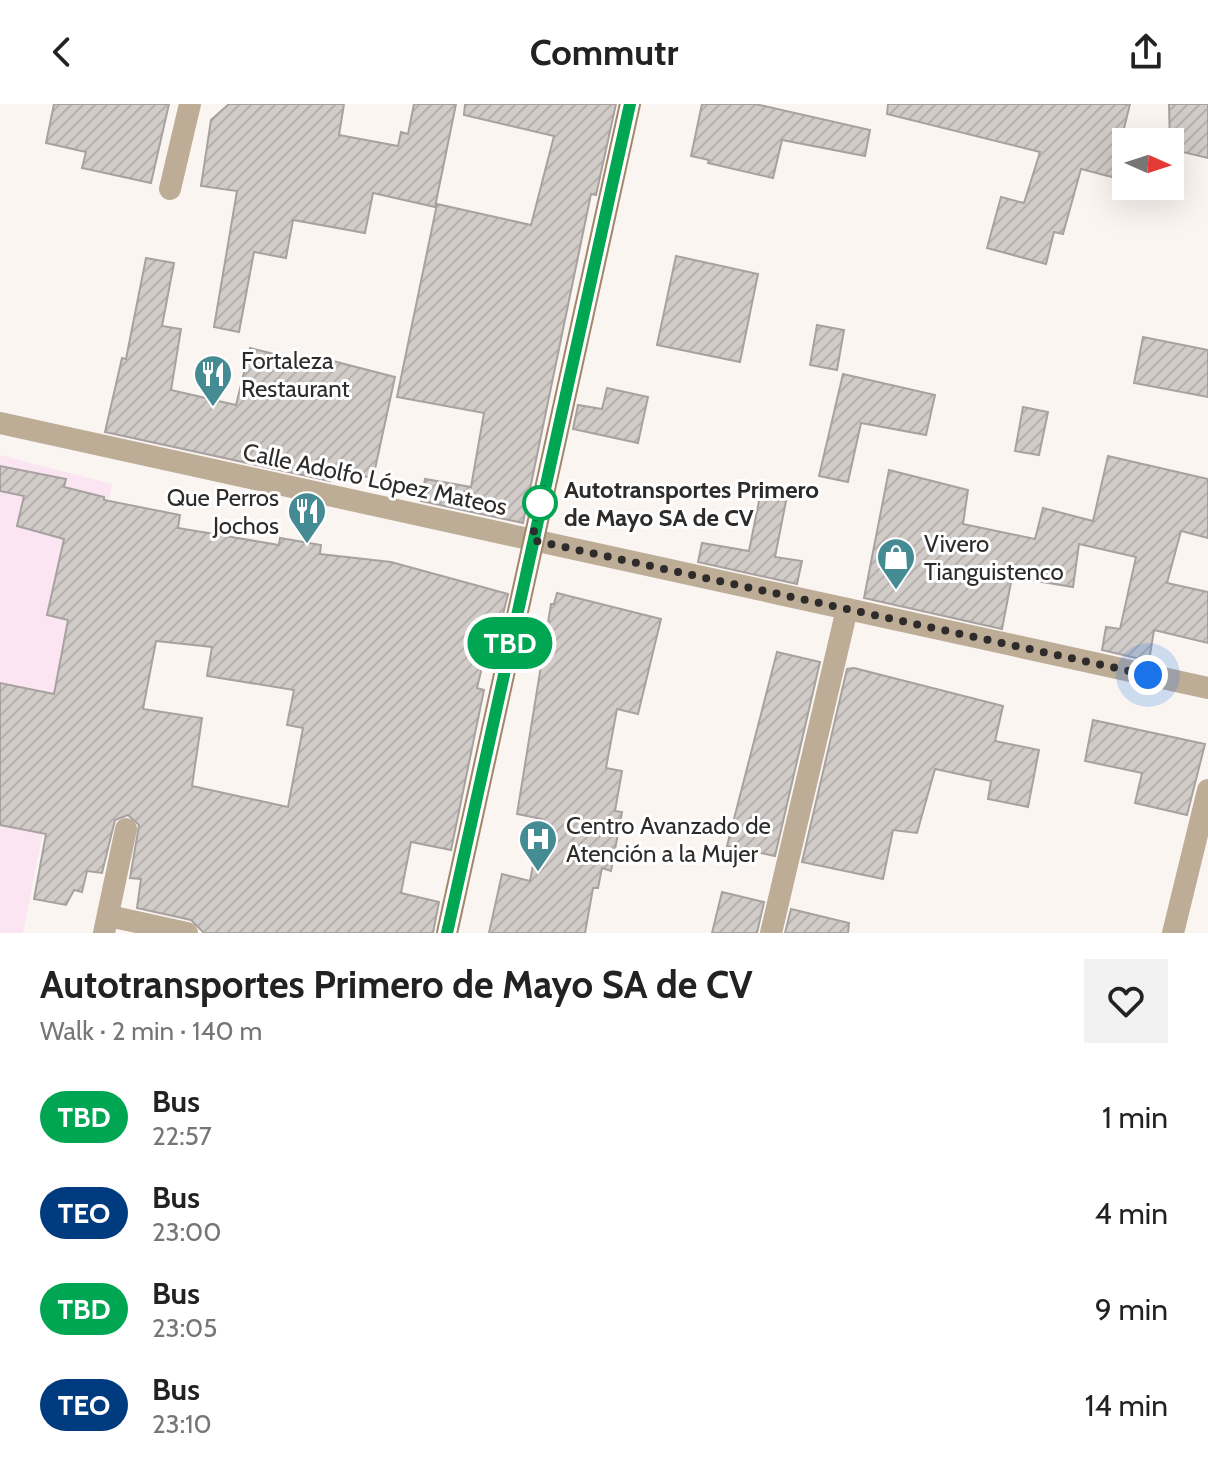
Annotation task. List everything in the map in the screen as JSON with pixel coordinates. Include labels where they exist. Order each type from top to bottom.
[{"type":"main road","points":[[447,933],[630,104]]},
{"type":"street","points":[[170,189],[190,104]]},
{"type":"street","name":"Calle Adolfo López Mateos","points":[[0,423],[1208,688]]},
{"type":"street","points":[[771,933],[847,609]]},
{"type":"street","points":[[1173,933],[1208,790]]},
{"type":"street","points":[[126,829],[106,924],[187,933]]},
{"type":"shaded area","points":[[0,455],[112,484],[23,933],[0,933]]},
{"type":"building","points":[[54,104],[169,104],[151,183],[82,168],[86,152],[46,143]]},
{"type":"building","points":[[229,104],[344,104],[339,135],[398,146],[401,132],[408,134],[414,104],[456,104],[435,207],[373,193],[365,233],[293,220],[286,258],[254,252],[239,332],[214,327],[237,191],[201,186],[211,120]]},
{"type":"building","points":[[465,104],[616,104],[596,195],[591,194],[523,523],[421,501],[425,479],[471,487],[484,413],[397,397],[437,204],[531,225],[554,136],[464,115]]},
{"type":"building","points":[[702,104],[755,104],[870,130],[865,156],[782,140],[773,178],[708,163],[709,160],[691,156]]},
{"type":"building","points":[[888,104],[1130,104],[1124,128],[1112,128],[1112,177],[1081,169],[1063,234],[1054,232],[1046,264],[987,248],[1001,197],[1024,203],[1040,152],[887,114]]},
{"type":"building","points":[[1169,104],[1208,104],[1208,158],[1184,152],[1184,128],[1170,128]]},
{"type":"building","points":[[676,256],[758,274],[740,362],[657,345]]},
{"type":"building","points":[[146,258],[174,263],[162,326],[181,329],[171,390],[236,405],[250,348],[331,368],[333,361],[395,377],[373,478],[332,470],[330,481],[105,432],[122,358],[126,359]]},
{"type":"building","points":[[817,325],[844,330],[837,370],[810,365]]},
{"type":"building","points":[[1143,337],[1208,350],[1208,397],[1134,383]]},
{"type":"building","points":[[843,374],[935,395],[926,435],[861,423],[848,482],[819,476]]},
{"type":"building","points":[[607,388],[648,397],[638,443],[573,429],[578,405],[602,409]]},
{"type":"building","points":[[1023,407],[1048,412],[1039,455],[1015,451]]},
{"type":"building","points":[[1108,456],[1208,479],[1208,538],[1181,531],[1167,583],[1208,592],[1208,643],[1154,630],[1149,661],[1102,650],[1106,627],[1120,629],[1136,557],[1079,544],[1073,587],[1012,577],[1002,629],[864,598],[889,470],[968,490],[963,524],[1035,539],[1043,508],[1093,521]]},
{"type":"building","points":[[0,466],[66,479],[64,487],[104,497],[104,500],[180,515],[178,528],[279,545],[280,538],[321,545],[320,554],[391,562],[508,594],[499,631],[491,630],[477,688],[484,690],[451,850],[411,842],[401,893],[439,902],[433,933],[204,933],[191,920],[137,908],[141,879],[130,878],[139,825],[128,815],[115,820],[102,873],[87,871],[82,892],[74,890],[66,905],[34,899],[46,834],[0,825],[0,683],[54,694],[68,620],[47,615],[64,539],[17,526],[24,496],[0,491]],"holes":[[[156,641],[212,647],[207,676],[294,690],[287,725],[303,728],[288,807],[192,786],[202,718],[143,709]]]},
{"type":"building","points":[[760,496],[786,501],[775,557],[802,561],[797,584],[698,562],[702,543],[749,551]]},
{"type":"building","points":[[557,593],[661,619],[638,714],[617,709],[606,768],[622,771],[615,811],[622,812],[611,871],[602,868],[598,888],[593,888],[585,933],[489,933],[502,874],[530,881],[542,819],[517,814],[551,604],[554,604]]},
{"type":"building","points":[[777,652],[820,662],[775,856],[727,846]]},
{"type":"building","points":[[854,668],[1003,706],[995,741],[1039,750],[1028,807],[988,799],[991,781],[935,769],[917,833],[893,830],[883,879],[802,862],[847,669]]},
{"type":"building","points":[[1093,720],[1205,744],[1187,815],[1135,803],[1142,773],[1085,761]]},
{"type":"building","points":[[722,892],[764,902],[757,933],[712,933]]},
{"type":"building","points":[[791,909],[849,923],[848,933],[785,933]]},
{"type":"bus line","name":"TBD","points":[[447,933],[630,104]]},
{"type":"place","name":"Fortaleza Restaurant","points":[[213,408]]},
{"type":"place","name":"Autotransportes Primero de Mayo SA de CV","points":[[540,503]]},
{"type":"place","name":"Que Perros Jochos","points":[[307,545]]},
{"type":"place","name":"Vivero Tianguistenco","points":[[896,591]]},
{"type":"place","name":"Centro Avanzado de Atención a la Mujer","points":[[538,873]]},
{"type":"route","points":[[540,503],[543,489],[532,540],[1148,675]]}]
